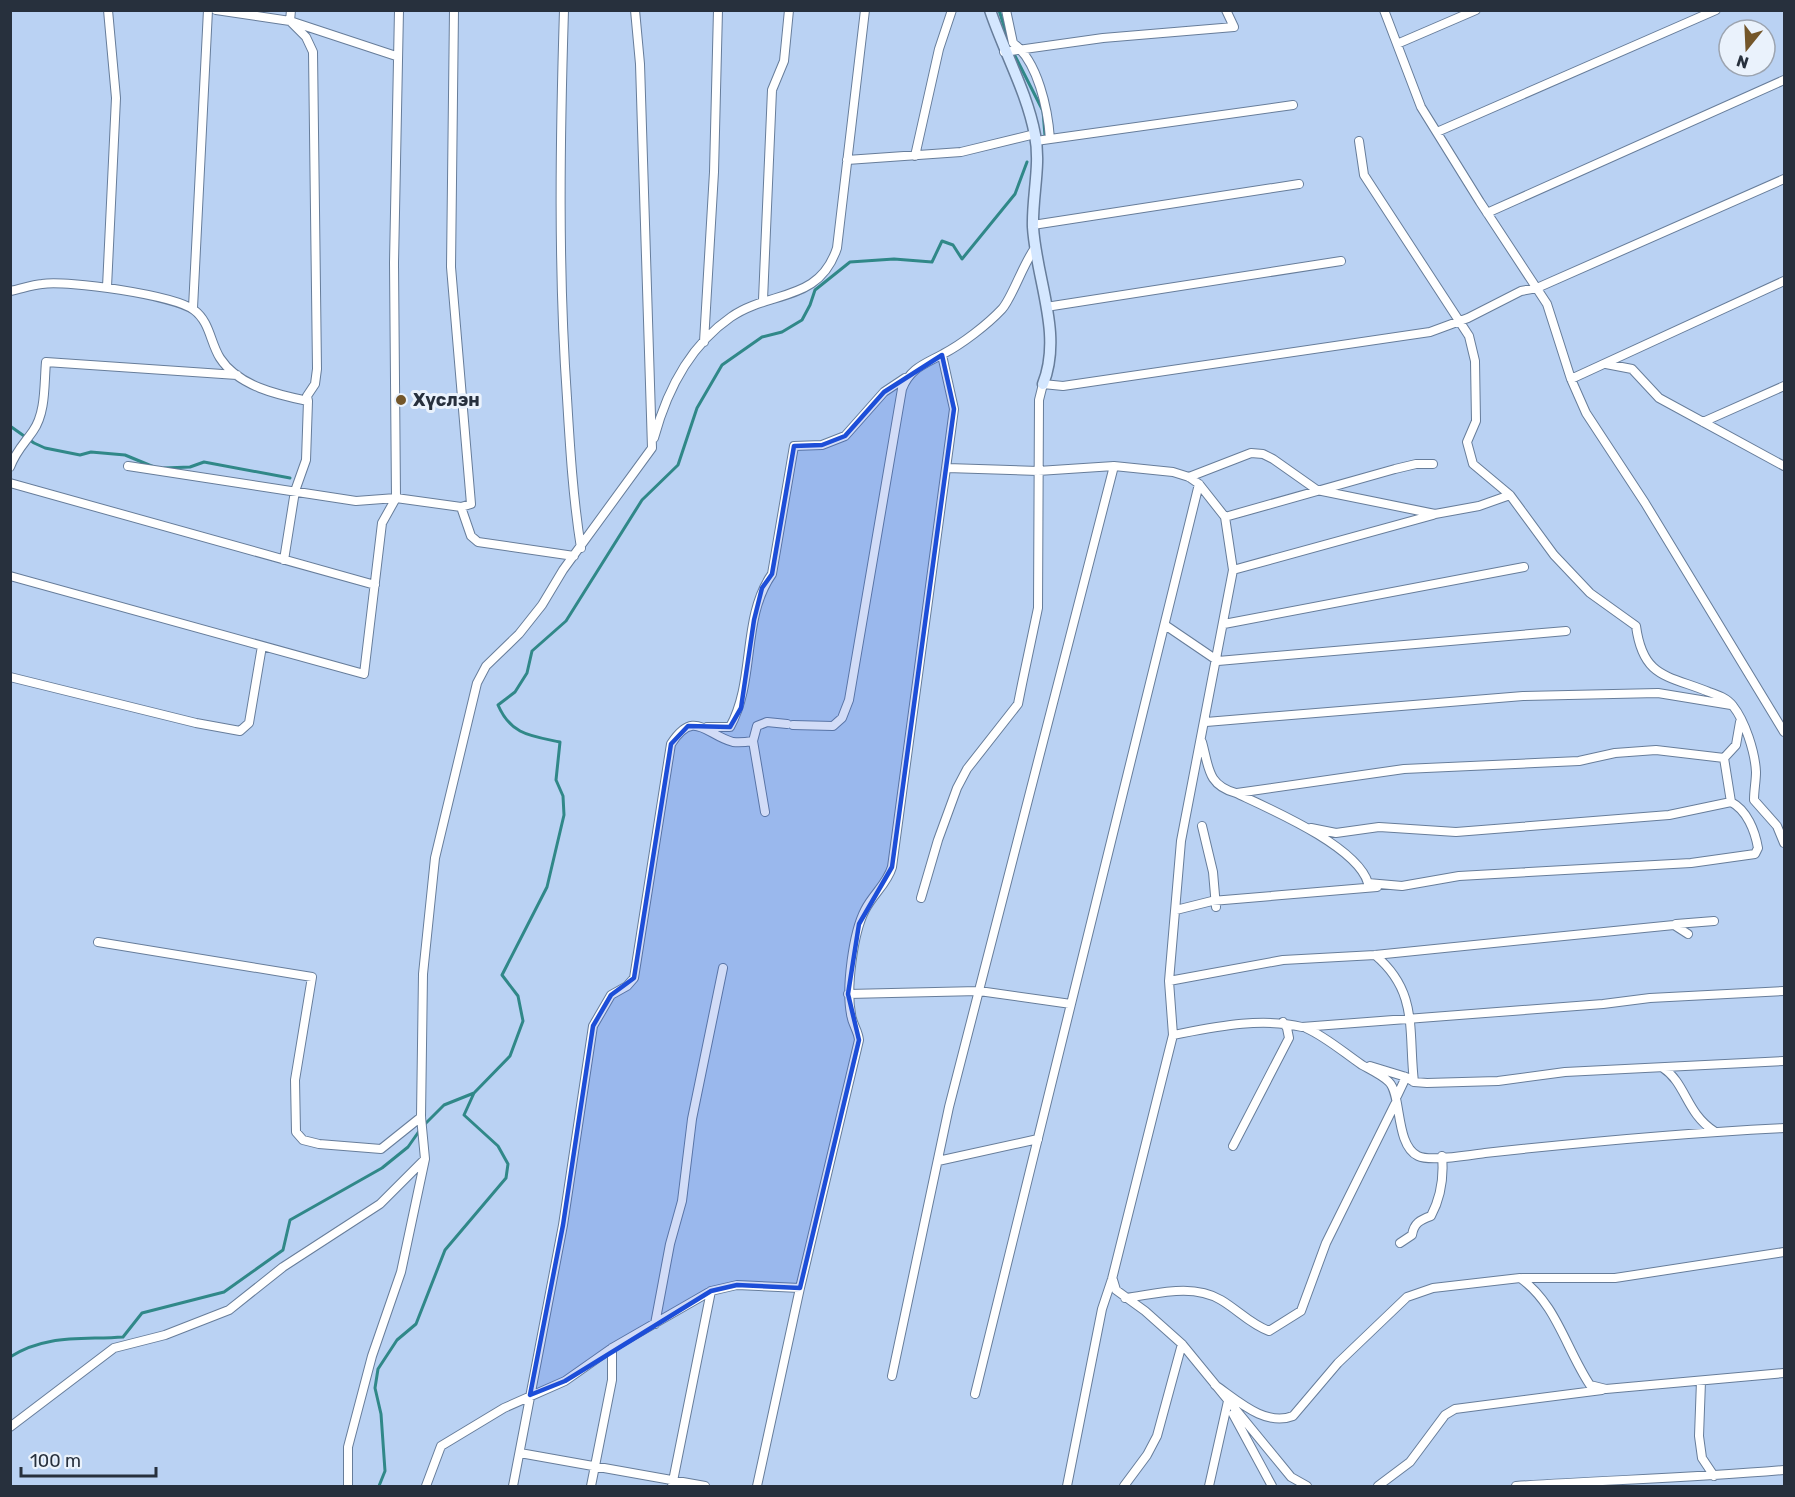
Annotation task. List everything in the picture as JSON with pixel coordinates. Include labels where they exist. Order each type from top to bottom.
[{"type":"street","points":[[107,287],[116,98],[108,10]]},
{"type":"street","points":[[193,308],[207,10]]},
{"type":"street","points":[[216,10],[290,21],[396,56]]},
{"type":"street","points":[[290,21],[291,10]]},
{"type":"street","points":[[10,576],[364,674],[382,523],[396,498],[396,56],[399,10]]},
{"type":"street","points":[[128,466],[356,501],[396,498],[461,507],[471,504],[451,267],[454,10]]},
{"type":"street","points":[[564,10],[560,150],[561,310],[574,501],[581,548]]},
{"type":"street","points":[[635,10],[640,64],[652,448]]},
{"type":"street","points":[[704,342],[714,172],[718,10]]},
{"type":"street","points":[[763,300],[772,90],[784,61],[789,10]]},
{"type":"street","points":[[348,1486],[348,1447],[372,1356],[401,1272],[425,1159],[421,1117],[423,974],[435,858],[477,683],[486,666],[519,634],[542,605],[574,556],[652,448],[663,405],[672,382],[686,362],[730,317],[763,300],[788,297],[809,285],[833,261],[837,248],[864,10]]},
{"type":"street","points":[[915,156],[939,50],[952,10]]},
{"type":"street","points":[[921,898],[938,840],[957,788],[967,769],[1018,704],[1038,608],[1039,400],[1051,352],[1033,225],[1036,138],[1024,98],[1004,52],[990,10]]},
{"type":"street","points":[[1006,10],[1013,43],[1022,49],[1048,108],[1050,139]]},
{"type":"street","points":[[1004,52],[1103,38],[1234,27],[1226,10]]},
{"type":"street","points":[[1384,10],[1421,107],[1487,213],[1547,303],[1571,379],[1586,413],[1645,503],[1785,732]]},
{"type":"street","points":[[1397,44],[1476,10]]},
{"type":"street","points":[[1437,132],[1716,10]]},
{"type":"street","points":[[284,560],[295,491],[306,460],[307,396],[315,384],[317,369],[313,52],[306,37],[290,21]]},
{"type":"street","points":[[1487,213],[1785,81]]},
{"type":"street","points":[[846,160],[961,152],[1036,138],[1050,139],[1293,105]]},
{"type":"street","points":[[1359,141],[1364,175],[1469,336],[1475,361],[1476,421],[1467,442],[1467,451],[1473,464],[1510,495],[1554,555],[1590,593],[1636,626],[1639,645],[1649,665],[1663,675],[1718,695],[1733,706],[1741,717],[1756,771],[1754,800],[1777,826],[1785,843]]},
{"type":"street","points":[[1043,384],[1063,386],[1418,334],[1460,321],[1521,291],[1537,288],[1785,179]]},
{"type":"street","points":[[1033,225],[1299,184]]},
{"type":"street","points":[[513,1486],[563,1225],[593,1026],[611,995],[627,986],[634,978],[671,744],[679,731],[688,726],[730,727],[741,708],[754,620],[762,588],[772,574],[794,446],[822,445],[845,436],[884,392],[906,378],[918,366],[942,355],[1003,308],[1023,264],[1035,248]]},
{"type":"street","points":[[1046,308],[1341,261]]},
{"type":"street","points":[[1571,379],[1785,281]]},
{"type":"street","points":[[10,291],[43,283],[107,287],[193,308],[208,326],[220,358],[237,375],[283,396],[308,401]]},
{"type":"street","points":[[757,1486],[800,1288],[859,1040],[858,1029],[851,1017],[848,994],[859,924],[866,908],[889,877],[892,867],[954,409],[942,355]]},
{"type":"street","points":[[10,467],[15,454],[33,431],[41,414],[46,362],[237,375]]},
{"type":"street","points":[[1606,364],[1632,369],[1659,398],[1785,466]]},
{"type":"street","points":[[765,812],[753,741],[757,726],[767,722],[833,726],[842,718],[849,700],[906,378]]},
{"type":"street","points":[[1704,422],[1785,386]]},
{"type":"street","points":[[1189,477],[1235,457],[1251,453],[1263,454],[1317,490],[1435,514]]},
{"type":"street","points":[[1225,517],[1416,464],[1433,464]]},
{"type":"street","points":[[947,468],[1038,471],[1114,465],[1173,472],[1189,477],[1199,483],[1225,517],[1233,570],[1218,661],[1181,841],[1169,981],[1173,1035],[1112,1279],[1102,1310],[1067,1486]]},
{"type":"street","points":[[892,1376],[938,1161],[979,991],[1114,465]]},
{"type":"street","points":[[10,483],[375,585]]},
{"type":"street","points":[[975,1394],[1199,483]]},
{"type":"street","points":[[1233,570],[1435,514],[1479,506],[1510,495]]},
{"type":"street","points":[[461,507],[471,536],[478,542],[574,556]]},
{"type":"street","points":[[1224,624],[1524,567]]},
{"type":"street","points":[[1165,625],[1218,661],[1566,631]]},
{"type":"street","points":[[10,677],[196,723],[240,731],[249,723],[262,646]]},
{"type":"street","points":[[1206,722],[1523,696],[1658,693],[1733,706]]},
{"type":"street","points":[[1724,758],[1736,745],[1741,717]]},
{"type":"street","points":[[706,727],[733,742],[753,741]]},
{"type":"street","points":[[1202,740],[1213,778],[1221,789],[1236,793],[1298,823],[1343,853],[1365,873],[1368,883],[1387,886]]},
{"type":"street","points":[[1236,793],[1404,769],[1579,761],[1626,752],[1656,750],[1724,758]]},
{"type":"street","points":[[1724,758],[1731,802]]},
{"type":"street","points":[[1176,910],[1459,876],[1691,863],[1755,854],[1758,848],[1755,834],[1741,807],[1731,802],[1670,815],[1455,832],[1379,827],[1336,833],[1298,823]]},
{"type":"street","points":[[1202,826],[1213,872],[1216,904]]},
{"type":"street","points":[[1169,981],[1283,960],[1375,955],[1714,921]]},
{"type":"street","points":[[1674,925],[1688,934]]},
{"type":"street","points":[[98,942],[312,977],[295,1080],[296,1132],[303,1140],[319,1144],[381,1149],[421,1117]]},
{"type":"street","points":[[1375,955],[1392,969],[1408,1001],[1412,1017],[1414,1082]]},
{"type":"street","points":[[655,1324],[670,1244],[682,1202],[692,1119],[723,968]]},
{"type":"street","points":[[848,994],[979,991],[1071,1005]]},
{"type":"street","points":[[1302,1027],[1593,1005],[1650,998],[1785,992]]},
{"type":"street","points":[[1173,1035],[1237,1024],[1283,1022],[1323,1036],[1390,1083],[1412,1152],[1427,1158],[1714,1131],[1785,1128]]},
{"type":"street","points":[[1233,1146],[1289,1038],[1283,1022]]},
{"type":"street","points":[[1361,1064],[1406,1077],[1414,1082],[1498,1081],[1565,1072],[1785,1061]]},
{"type":"street","points":[[1663,1068],[1672,1074],[1701,1123],[1714,1131]]},
{"type":"street","points":[[1125,1298],[1195,1290],[1215,1297],[1254,1325],[1269,1330],[1293,1318],[1301,1311],[1326,1243],[1406,1077]]},
{"type":"street","points":[[938,1161],[1038,1139]]},
{"type":"street","points":[[1401,1243],[1412,1235],[1413,1227],[1419,1221],[1431,1216],[1437,1205],[1444,1175],[1442,1156]]},
{"type":"street","points":[[10,1427],[114,1348],[165,1335],[229,1310],[283,1267],[380,1204],[425,1159]]},
{"type":"street","points":[[1215,1385],[1261,1415],[1282,1420],[1293,1416],[1338,1363],[1407,1297],[1433,1288],[1520,1278],[1615,1278],[1785,1252]]},
{"type":"street","points":[[1520,1278],[1539,1293],[1550,1309],[1590,1384],[1606,1389]]},
{"type":"street","points":[[1112,1279],[1116,1290],[1145,1311],[1182,1344],[1215,1385],[1241,1427],[1272,1486]]},
{"type":"street","points":[[426,1486],[441,1446],[530,1395],[565,1381],[612,1348],[711,1291],[737,1285],[800,1288]]},
{"type":"street","points":[[673,1483],[711,1291]]},
{"type":"street","points":[[1124,1486],[1147,1455],[1157,1436],[1182,1344]]},
{"type":"street","points":[[591,1486],[612,1380],[612,1348]]},
{"type":"street","points":[[1378,1486],[1410,1462],[1445,1415],[1455,1409],[1606,1389],[1785,1373]]},
{"type":"street","points":[[1701,1381],[1702,1458],[1714,1476]]},
{"type":"street","points":[[1228,1404],[1298,1486]]},
{"type":"street","points":[[1209,1486],[1228,1404]]},
{"type":"street","points":[[520,1453],[673,1483],[705,1486]]},
{"type":"street","points":[[1516,1486],[1785,1470]]},
{"type":"street","points":[[1290,1477],[1307,1486]]},
{"type":"highlighted area","points":[[942,355],[954,409],[892,867],[859,924],[848,994],[859,1040],[800,1288],[737,1285],[711,1291],[565,1381],[530,1395],[563,1225],[593,1026],[611,995],[634,978],[671,744],[688,726],[730,727],[741,708],[754,620],[762,588],[772,574],[794,446],[822,445],[845,436],[884,392]]},
{"type":"waterway","points":[[999,10],[1010,46]]},
{"type":"waterway","points":[[1013,52],[1043,111],[1045,136]]},
{"type":"waterway","points":[[379,1486],[385,1471],[381,1414],[375,1388],[378,1369],[397,1340],[416,1324],[445,1250],[506,1178],[508,1164],[498,1146],[464,1115],[474,1093],[510,1056],[523,1021],[518,996],[502,975],[547,887],[564,815],[563,796],[556,780],[560,742],[531,736],[516,728],[509,723],[498,705],[515,692],[527,673],[532,651],[566,621],[642,500],[678,465],[697,408],[722,365],[762,337],[782,332],[802,320],[815,290],[850,262],[894,259],[932,262],[942,241],[953,245],[962,259],[1015,194],[1027,162]]},
{"type":"waterway","points":[[10,426],[45,448],[80,455],[91,452],[125,455],[154,467]]},
{"type":"waterway","points":[[164,468],[190,467],[204,462],[290,478]]},
{"type":"waterway","points":[[10,1357],[51,1341],[123,1337],[142,1313],[224,1292],[283,1250],[290,1220],[382,1168],[408,1147],[422,1127],[444,1105],[474,1093]]},
{"type":"place","name":"Хүслэн","points":[[401,400]]}]
